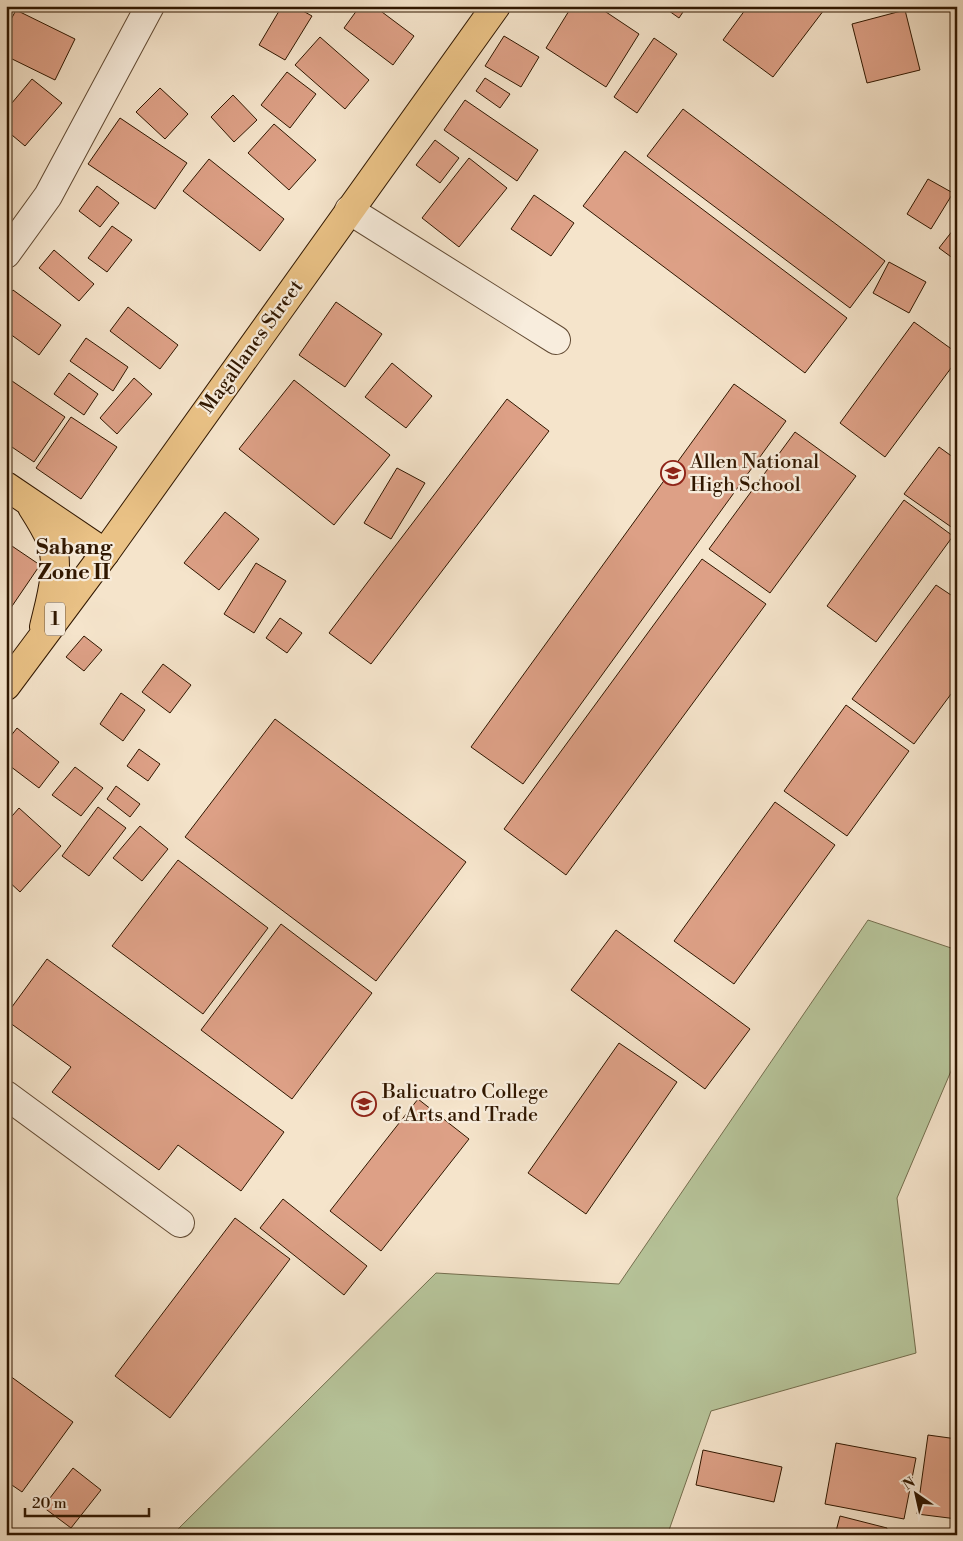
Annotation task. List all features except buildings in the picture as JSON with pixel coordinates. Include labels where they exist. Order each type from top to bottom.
[{"type":"main road","name":"Magallanes Street","points":[[6,686],[104,553],[496,6]]},
{"type":"main road","points":[[6,486],[104,553]]},
{"type":"main road","points":[[28,501],[52,543],[55,562],[53,590],[40,640]]},
{"type":"street","points":[[6,254],[48,196],[150,6]]},
{"type":"street","points":[[349,210],[556,340]]},
{"type":"street","points":[[6,1095],[180,1224]]},
{"type":"green space","points":[[868,920],[957,950],[957,1057],[897,1198],[916,1353],[711,1411],[668,1533],[669,1535],[172,1535],[436,1273],[619,1284]]},
{"type":"place","name":"Allen National High School","points":[[673,473]]},
{"type":"place","name":"Balicuatro College of Arts and Trade","points":[[364,1104]]},
{"type":"district","name":"Sabang Zone II","points":[[74,560]]}]
